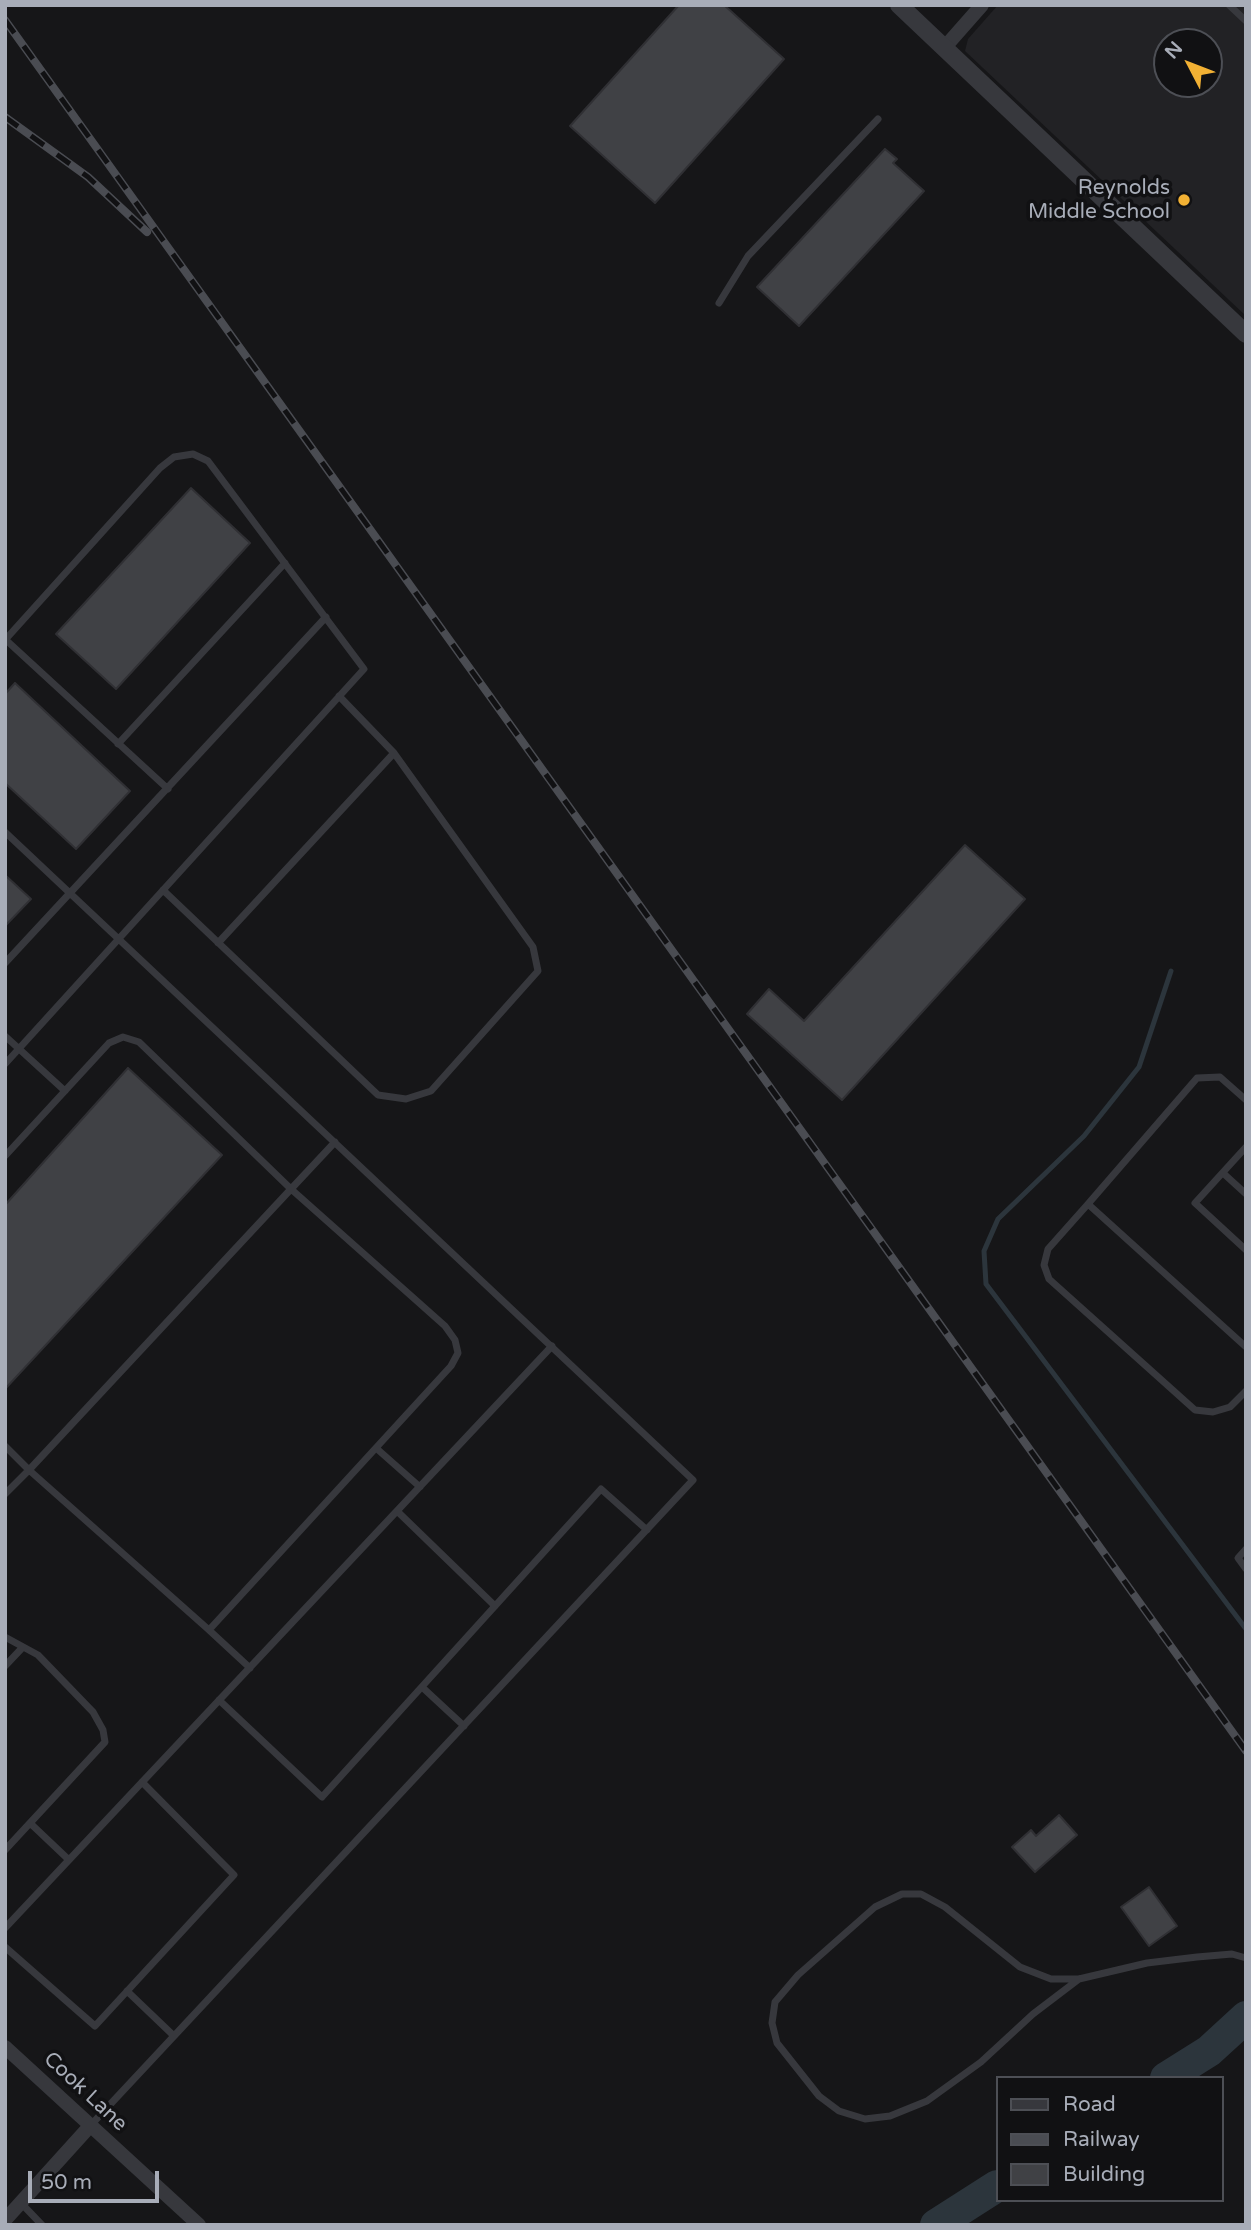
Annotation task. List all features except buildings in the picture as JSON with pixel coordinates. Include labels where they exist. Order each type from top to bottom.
[{"type":"street","points":[[900,5],[1246,334]]},
{"type":"street","points":[[945,47],[982,5]]},
{"type":"street","name":"Cook Lane","points":[[5,2047],[199,2225]]},
{"type":"street","points":[[5,2220],[90,2126]]},
{"type":"lane","points":[[1229,5],[1246,21]]},
{"type":"lane","points":[[719,303],[748,256],[877,118]]},
{"type":"lane","points":[[5,1064],[364,668],[208,461],[193,454],[174,457],[160,468],[6,640],[167,789]]},
{"type":"lane","points":[[118,744],[285,563]]},
{"type":"lane","points":[[5,962],[72,894],[326,617]]},
{"type":"lane","points":[[163,890],[379,1095],[406,1099],[431,1091],[538,971],[533,947],[394,753],[339,696]]},
{"type":"lane","points":[[218,943],[394,753]]},
{"type":"lane","points":[[5,832],[694,1480],[90,2126]]},
{"type":"lane","points":[[5,1036],[65,1091]]},
{"type":"lane","points":[[5,1156],[109,1043],[123,1037],[139,1042],[291,1189],[445,1326],[455,1340],[458,1353],[451,1367],[209,1630]]},
{"type":"lane","points":[[1246,1100],[1220,1077],[1197,1078],[1048,1249],[1044,1265],[1049,1279],[1195,1410],[1213,1412],[1230,1407],[1246,1391]]},
{"type":"lane","points":[[5,1494],[335,1142]]},
{"type":"lane","points":[[1246,1147],[1195,1203],[1246,1250]]},
{"type":"lane","points":[[1223,1172],[1246,1194]]},
{"type":"lane","points":[[1088,1204],[1246,1347]]},
{"type":"lane","points":[[5,1928],[552,1346]]},
{"type":"lane","points":[[5,1446],[250,1668]]},
{"type":"lane","points":[[376,1448],[420,1486]]},
{"type":"lane","points":[[219,1700],[322,1797],[601,1489],[647,1530]]},
{"type":"lane","points":[[397,1511],[495,1606]]},
{"type":"lane","points":[[1246,1549],[1238,1558],[1246,1569]]},
{"type":"lane","points":[[5,1637],[38,1655],[93,1712],[103,1730],[105,1742],[5,1850]]},
{"type":"lane","points":[[5,1666],[23,1647]]},
{"type":"lane","points":[[422,1687],[464,1726]]},
{"type":"lane","points":[[5,1947],[95,2026],[234,1875],[142,1782]]},
{"type":"lane","points":[[30,1823],[69,1860]]},
{"type":"lane","points":[[1079,1979],[1034,2014],[981,2062],[927,2101],[890,2116],[865,2119],[839,2110],[819,2096],[777,2043],[772,2024],[775,2002],[798,1975],[874,1907],[902,1894],[921,1894],[946,1907],[1020,1967],[1051,1979],[1079,1979],[1147,1963],[1197,1957],[1232,1954],[1246,1958]]},
{"type":"lane","points":[[127,1991],[174,2036]]},
{"type":"lane","points":[[21,2203],[43,2225]]},
{"type":"shaded area","name":"Reynolds Middle School","points":[[998,5],[1246,5],[1246,316],[965,51],[968,39]]},
{"type":"waterway","points":[[1171,971],[1139,1067],[1084,1136],[998,1219],[984,1251],[986,1284],[1246,1629]]},
{"type":"waterway","points":[[1169,2076],[1209,2051],[1246,2017]]},
{"type":"waterway","points":[[936,2225],[996,2187]]},
{"type":"railway","points":[[5,20],[1246,1751]]},
{"type":"railway","points":[[5,117],[88,177],[147,232]]},
{"type":"place","name":"Reynolds Middle School","points":[[1184,200]]}]
